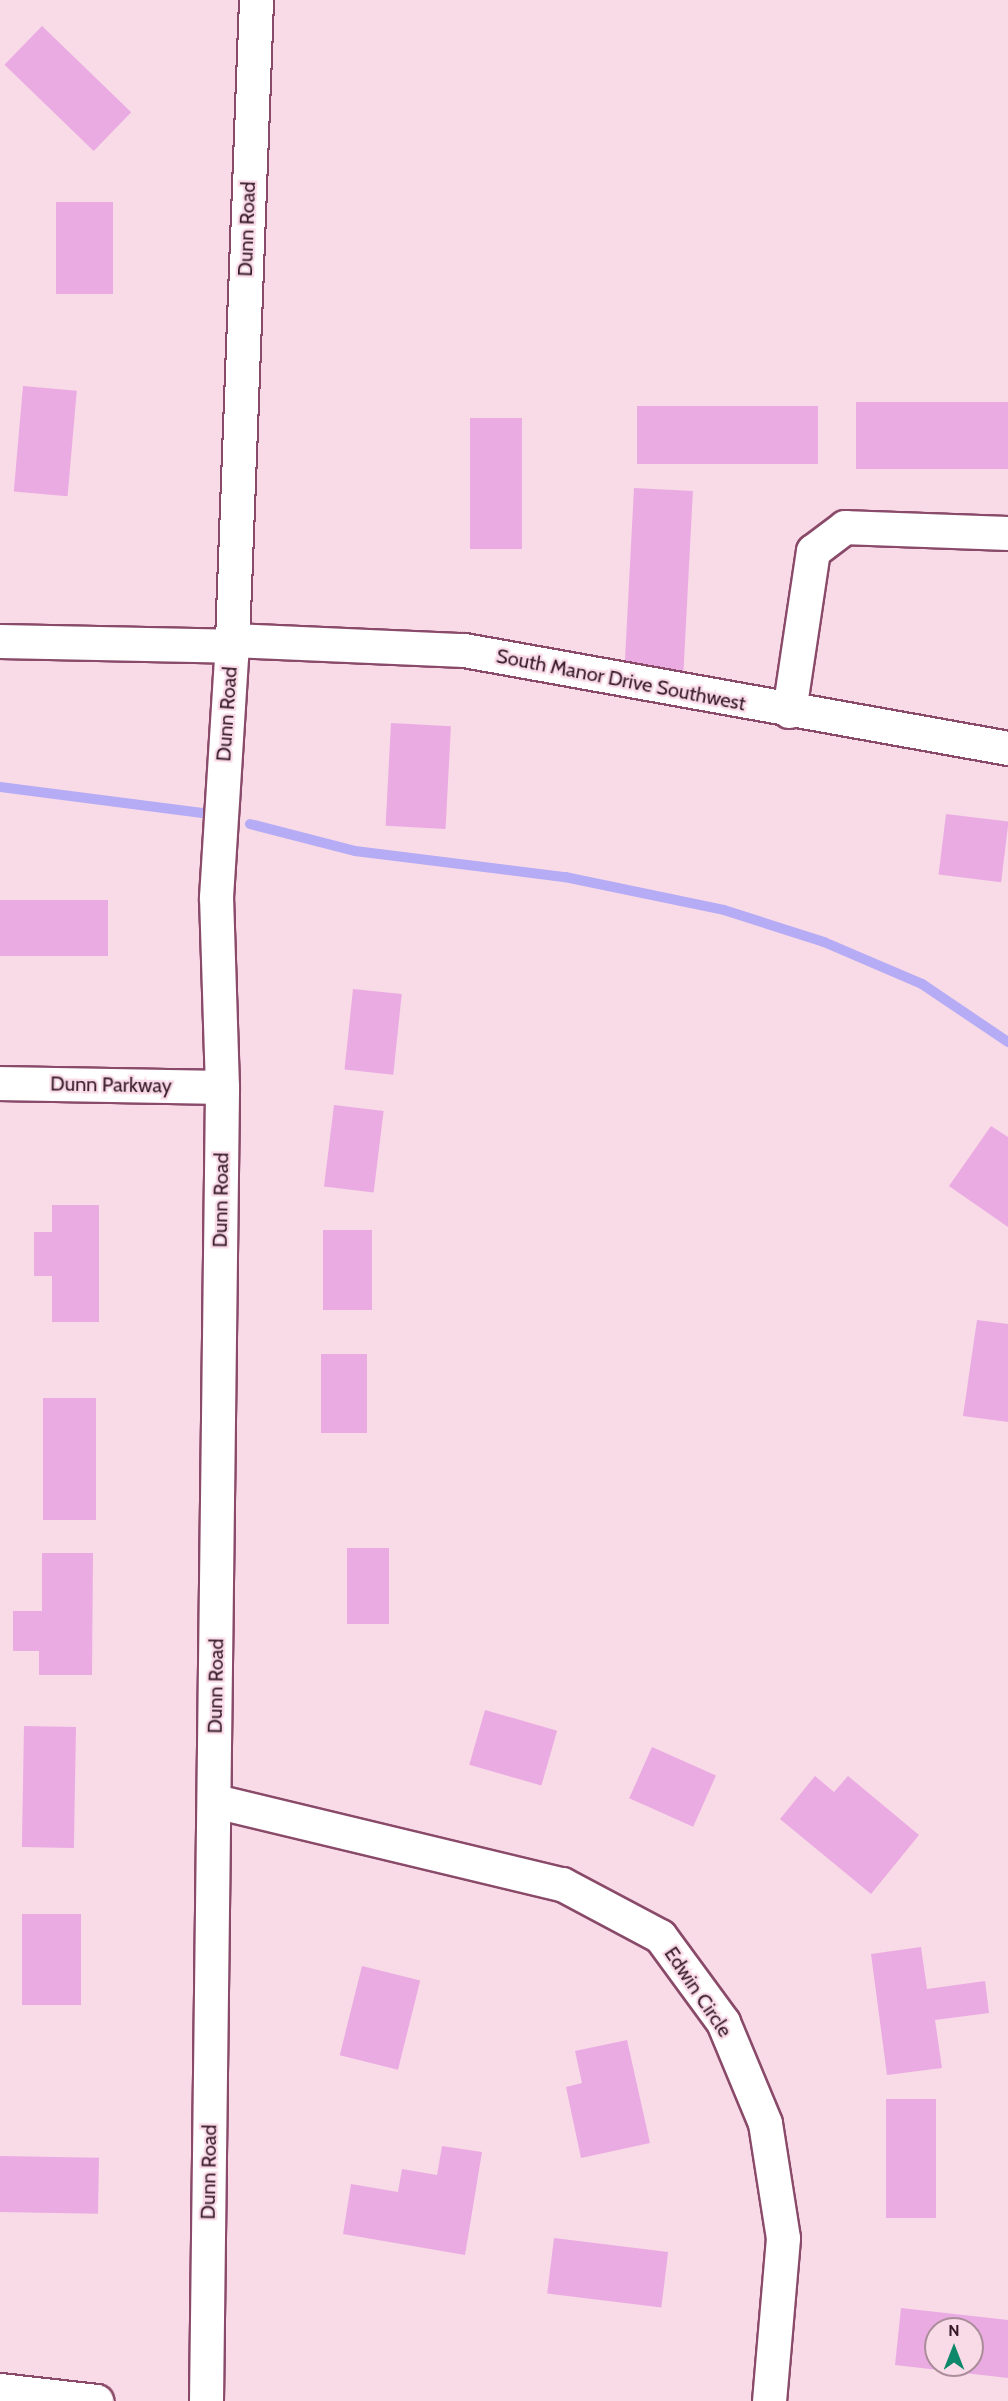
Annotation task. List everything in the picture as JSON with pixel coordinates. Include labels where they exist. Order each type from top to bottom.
[{"type":"street","name":"Dunn Road","points":[[206,2401],[222,1087],[216,897],[232,643],[256,0]]},
{"type":"street","points":[[789,711],[813,551],[845,527],[1008,533]]},
{"type":"street","name":"South Manor Drive Southwest","points":[[0,641],[232,643],[464,650],[789,711],[1008,748]]},
{"type":"street","name":"Dunn Parkway","points":[[0,1083],[222,1087]]},
{"type":"street","name":"Edwin Circle","points":[[215,1801],[562,1884],[660,1936],[723,2022],[765,2123],[783,2238],[769,2401]]},
{"type":"street","points":[[0,2390],[96,2401]]},
{"type":"building","points":[[42,26],[131,112],[94,151],[4,65]]},
{"type":"building","points":[[56,202],[113,202],[113,294],[56,294]]},
{"type":"building","points":[[23,386],[77,391],[68,496],[14,492]]},
{"type":"building","points":[[856,402],[1008,402],[1008,469],[856,469]]},
{"type":"building","points":[[637,406],[818,406],[818,464],[637,464]]},
{"type":"building","points":[[470,418],[522,418],[522,549],[470,549]]},
{"type":"building","points":[[634,488],[693,491],[683,674],[624,671]]},
{"type":"building","points":[[391,723],[451,726],[446,829],[386,826]]},
{"type":"building","points":[[946,814],[1008,822],[1001,882],[939,875]]},
{"type":"building","points":[[0,900],[108,900],[108,956],[0,956]]},
{"type":"building","points":[[353,989],[402,994],[393,1075],[345,1070]]},
{"type":"building","points":[[334,1105],[384,1111],[374,1192],[324,1186]]},
{"type":"building","points":[[991,1126],[1008,1137],[1008,1227],[949,1186]]},
{"type":"building","points":[[52,1205],[99,1205],[99,1322],[52,1322],[52,1276],[34,1276],[34,1232],[52,1232]]},
{"type":"building","points":[[323,1230],[372,1230],[372,1310],[323,1310]]},
{"type":"building","points":[[977,1320],[1008,1324],[1008,1422],[963,1416]]},
{"type":"building","points":[[321,1354],[367,1354],[367,1433],[321,1433]]},
{"type":"building","points":[[43,1398],[96,1398],[96,1520],[43,1520]]},
{"type":"building","points":[[347,1548],[389,1548],[389,1624],[347,1624]]},
{"type":"building","points":[[42,1553],[93,1553],[92,1675],[39,1675],[39,1651],[13,1651],[13,1611],[42,1611]]},
{"type":"building","points":[[485,1710],[557,1731],[541,1785],[469,1765]]},
{"type":"building","points":[[24,1726],[76,1727],[74,1848],[22,1847]]},
{"type":"building","points":[[652,1747],[716,1775],[693,1827],[629,1798]]},
{"type":"building","points":[[815,1776],[834,1792],[848,1776],[919,1835],[871,1894],[780,1819]]},
{"type":"building","points":[[22,1914],[81,1914],[81,2005],[22,2005]]},
{"type":"building","points":[[921,1947],[927,1989],[985,1981],[989,2013],[935,2020],[942,2068],[887,2075],[871,1954]]},
{"type":"building","points":[[362,1966],[420,1981],[398,2070],[340,2055]]},
{"type":"building","points":[[627,2040],[650,2143],[581,2158],[566,2087],[582,2083],[575,2051]]},
{"type":"building","points":[[886,2099],[936,2099],[936,2218],[886,2218]]},
{"type":"building","points":[[442,2146],[482,2152],[465,2255],[343,2234],[351,2184],[398,2192],[402,2169],[437,2175]]},
{"type":"building","points":[[0,2156],[99,2158],[98,2214],[0,2212]]},
{"type":"building","points":[[554,2238],[668,2252],[661,2308],[547,2294]]},
{"type":"building","points":[[901,2308],[981,2317],[924,2317],[924,2368],[895,2365]]},
{"type":"building","points":[[984,2317],[1008,2320],[1008,2378],[984,2375]]},
{"type":"waterway","points":[[0,787],[202,813]]},
{"type":"waterway","points":[[250,824],[355,851],[565,877],[724,910],[824,942],[922,984],[1008,1042]]}]
